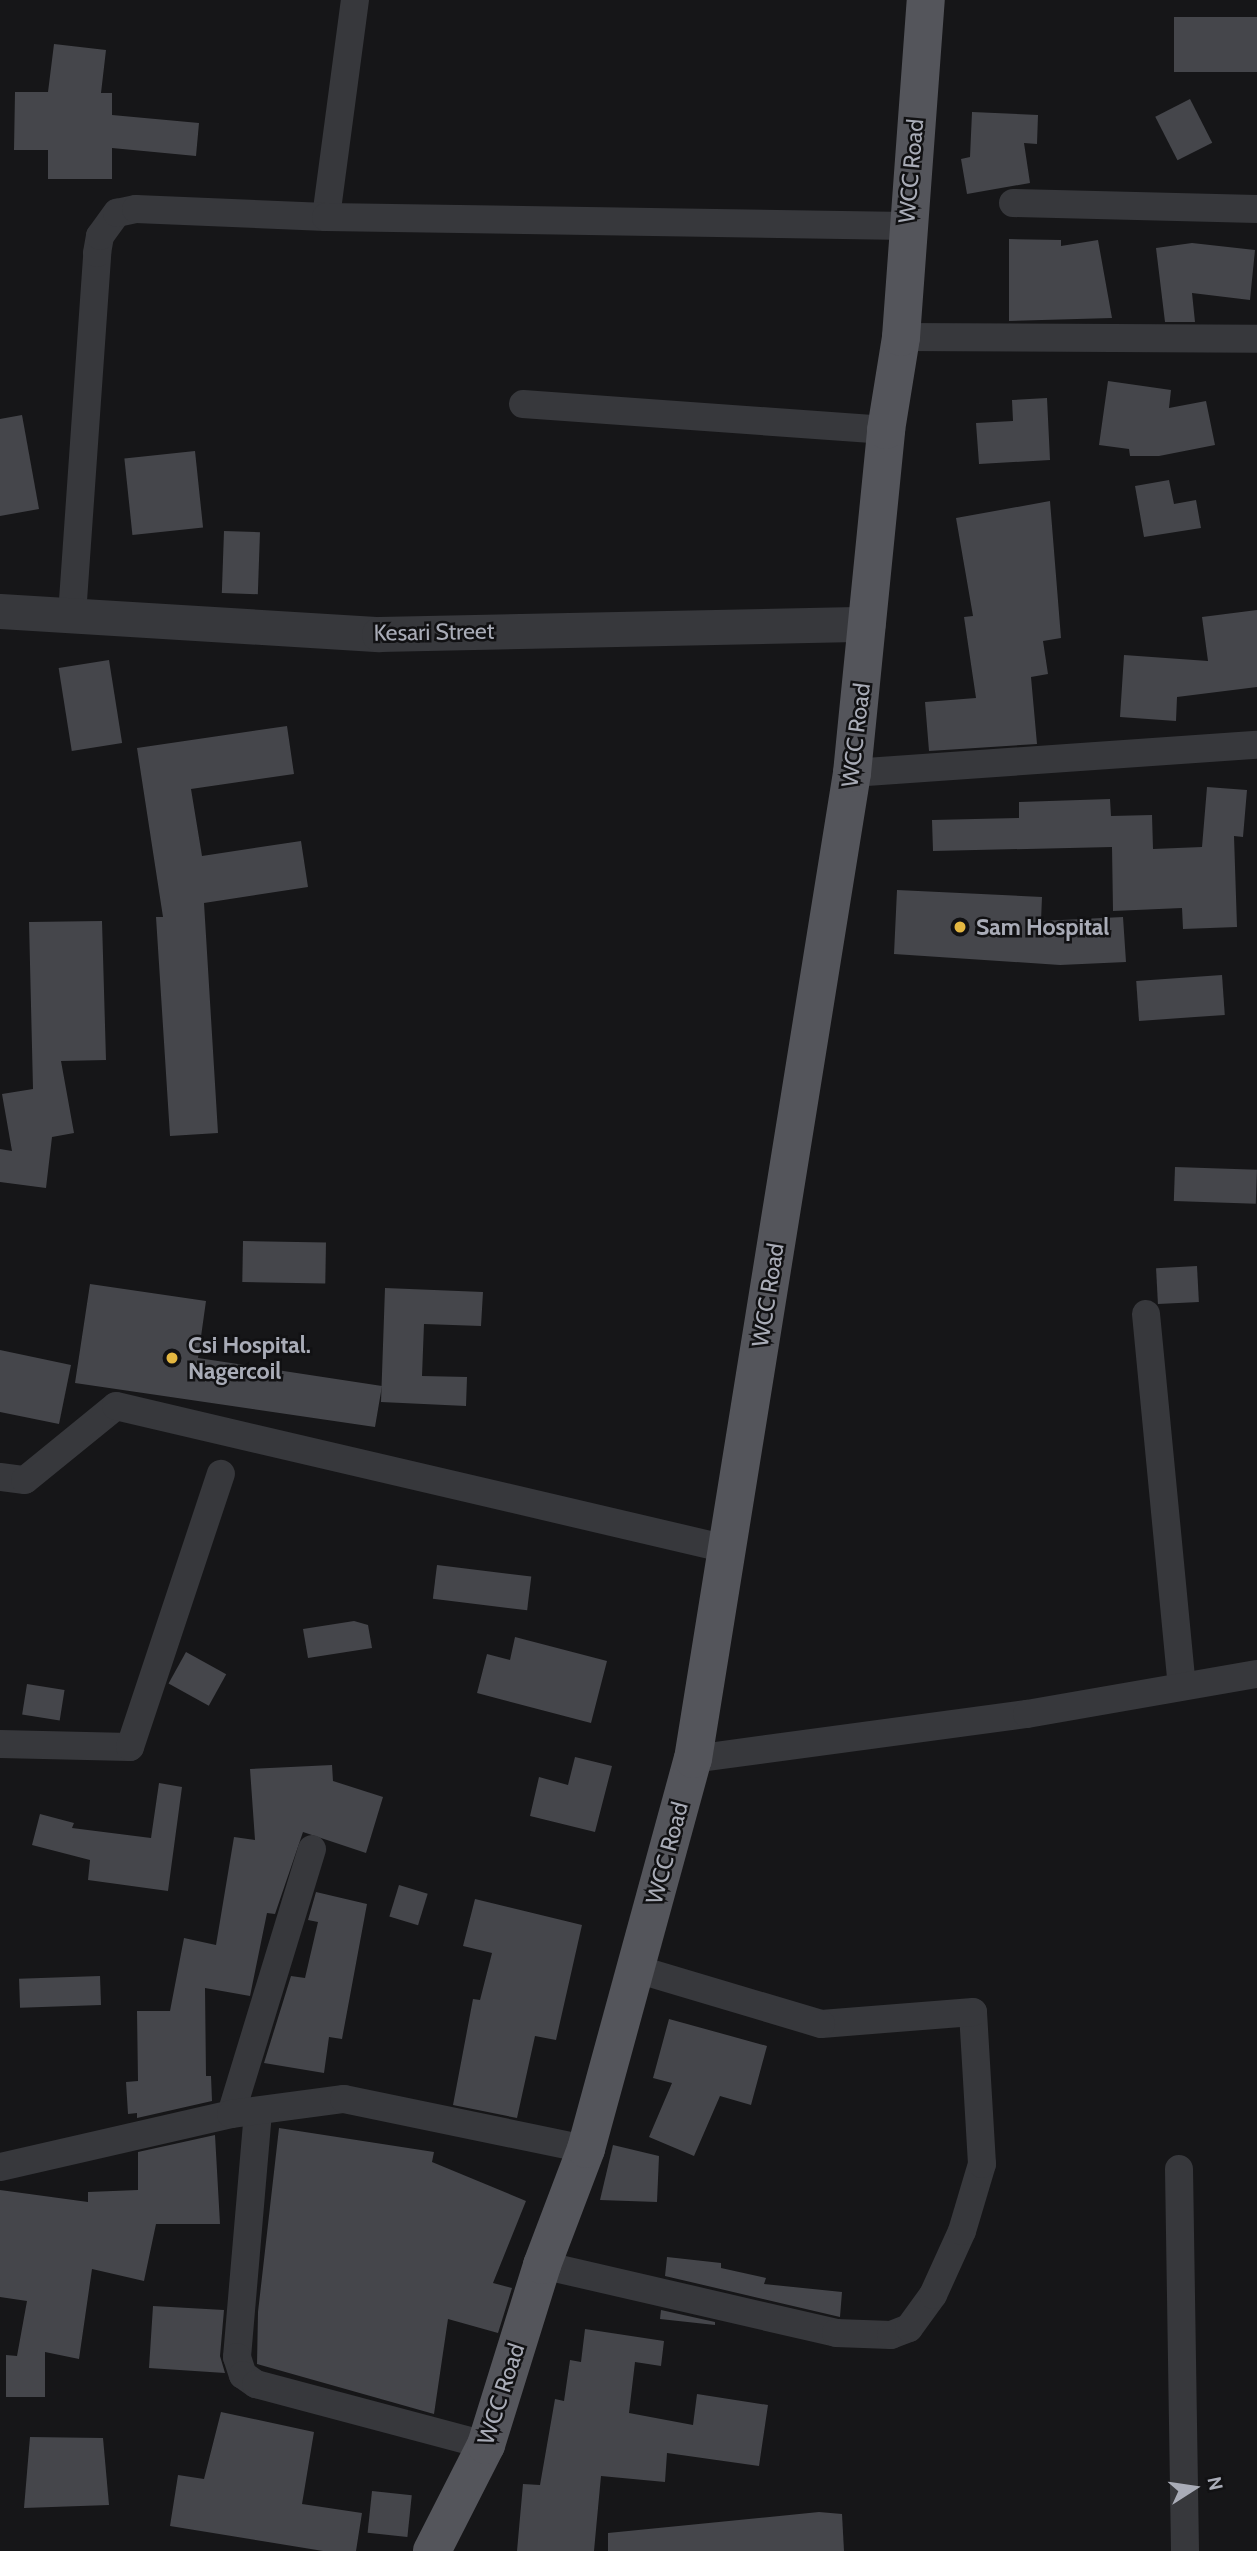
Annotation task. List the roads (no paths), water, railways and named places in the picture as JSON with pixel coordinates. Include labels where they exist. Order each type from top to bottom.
[{"type":"main road","name":"WCC Road","points":[[432,2551],[486,2445],[542,2265],[586,2149],[693,1759],[852,774],[886,430],[901,337],[907,226],[926,0]]},
{"type":"street","points":[[326,217],[355,0]]},
{"type":"street","points":[[1013,203],[1257,209]]},
{"type":"street","points":[[72,615],[97,253],[107,223],[117,213],[136,209],[326,217],[907,226]]},
{"type":"street","points":[[901,337],[1257,339]]},
{"type":"street","points":[[523,404],[886,430]]},
{"type":"street","name":"Kesari Street","points":[[0,611],[379,634],[868,624]]},
{"type":"street","points":[[852,774],[1257,745]]},
{"type":"street","points":[[1146,1314],[1182,1685]]},
{"type":"street","points":[[0,1477],[25,1480],[116,1406],[727,1549]]},
{"type":"street","points":[[0,1744],[130,1747],[221,1474]]},
{"type":"street","points":[[693,1759],[1027,1714],[1257,1674]]},
{"type":"street","points":[[312,1849],[244,2113],[237,2357],[243,2375],[256,2384],[486,2445]]},
{"type":"street","points":[[542,2265],[836,2333],[891,2335],[909,2328],[933,2295],[962,2231],[982,2164],[972,2012],[821,2024],[636,1969]]},
{"type":"street","points":[[0,2167],[244,2113],[344,2099],[586,2149]]},
{"type":"street","points":[[1179,2169],[1185,2551]]},
{"type":"place","name":"Sam Hospital","points":[[960,927]]},
{"type":"place","name":"Csi Hospital. Nagercoil","points":[[172,1358]]}]
